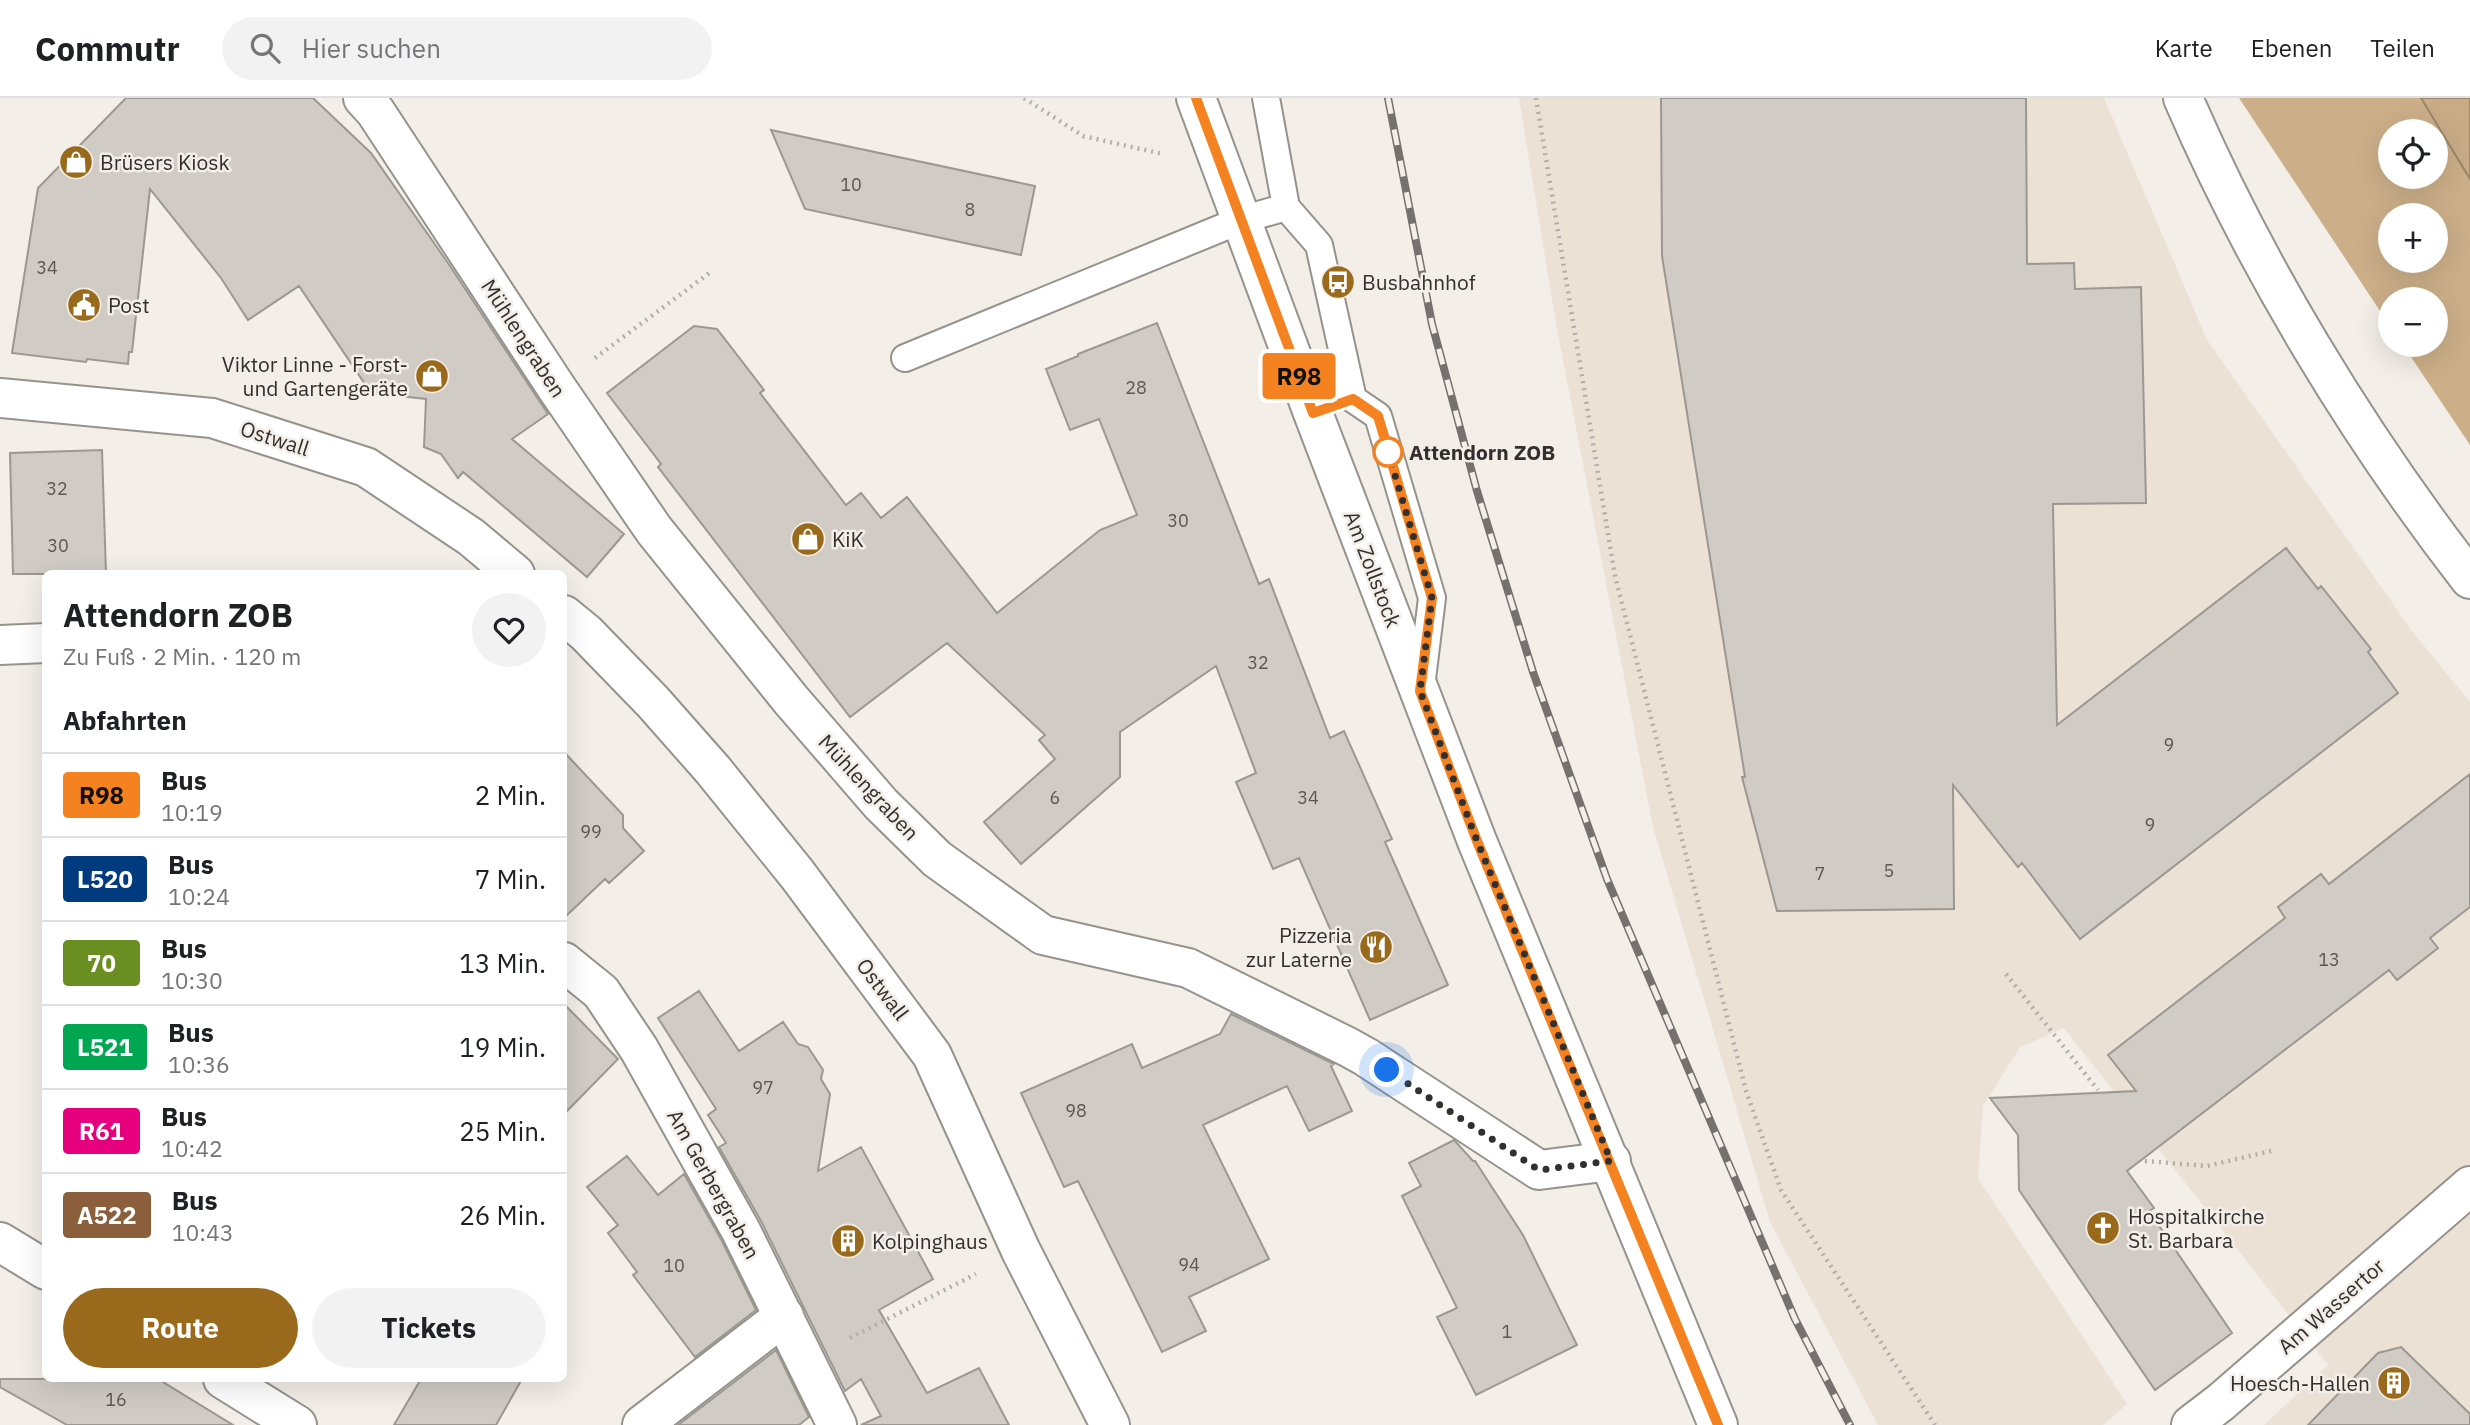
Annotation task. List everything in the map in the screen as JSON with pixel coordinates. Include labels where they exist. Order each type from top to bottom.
[{"type":"street","name":"Mühlengraben","points":[[363,98],[375,111],[556,387],[654,530],[756,658],[881,804],[937,859],[1042,935],[1188,968],[1348,1047],[1539,1170],[1611,1161]]},
{"type":"street","name":"Am Zollstock","points":[[1196,98],[1477,841],[1718,1425]]},
{"type":"street","points":[[2183,98],[2206,151],[2322,364],[2387,464],[2470,579]]},
{"type":"street","name":"Ostwall","points":[[0,398],[212,418],[366,467],[471,537],[510,570]]},
{"type":"street","name":"Ostwall","points":[[567,617],[586,633],[653,702],[713,770],[797,874],[932,1055],[1021,1251],[1110,1425]]},
{"type":"street","points":[[0,645],[42,643]]},
{"type":"street","name":"Am Gerbergraben","points":[[567,964],[601,992],[639,1049],[741,1231],[837,1425]]},
{"type":"street","name":"Am Wassertor","points":[[2191,1425],[2470,1186]]},
{"type":"street","points":[[0,1242],[42,1268]]},
{"type":"street","points":[[642,1425],[784,1316]]},
{"type":"street","points":[[230,1382],[296,1425]]},
{"type":"lane","points":[[1266,98],[1286,207],[1320,246],[1353,399],[1378,416],[1432,598],[1420,691]]},
{"type":"lane","points":[[905,358],[1241,220],[1286,207]]},
{"type":"lane","points":[[1313,413],[1353,399]]},
{"type":"path","points":[[1024,98],[1083,136],[1221,167]]},
{"type":"path","points":[[1536,98],[1615,576],[1746,1091],[1781,1190],[1935,1425]]},
{"type":"path","points":[[556,387],[712,271]]},
{"type":"path","points":[[2006,974],[2098,1090]]},
{"type":"path","points":[[2145,1161],[2207,1166],[2271,1151]]},
{"type":"path","points":[[806,1361],[1021,1251]]},
{"type":"shaded area","points":[[1519,98],[2104,98],[2207,340],[2412,631],[2470,702],[2470,1425],[2264,1425],[2328,1365],[2064,1028],[2020,1047],[1983,1106],[1978,1178],[2127,1404],[2103,1425],[1878,1425],[1770,1222],[1653,827],[1557,329]]},
{"type":"shaded area","points":[[2239,98],[2421,98],[2434,119],[2378,119],[2378,189],[2448,189],[2448,143],[2470,179],[2470,445],[2411,357],[2448,357],[2448,287],[2378,287],[2378,308]]},
{"type":"shaded area","points":[[2421,98],[2470,98],[2470,179],[2448,143],[2448,119],[2434,119]]},
{"type":"building","points":[[126,98],[313,98],[371,153],[548,414],[512,439],[624,534],[587,577],[463,472],[458,478],[441,454],[424,447],[426,399],[371,393],[299,286],[248,320],[221,278],[150,189],[132,352],[129,352],[128,364],[12,353],[38,188]]},
{"type":"building","points":[[1661,98],[2026,98],[2027,264],[2074,263],[2075,289],[2141,287],[2146,503],[2053,504],[2057,725],[2286,548],[2318,589],[2321,586],[2371,649],[2368,652],[2398,693],[2080,939],[2022,863],[2018,867],[1953,785],[1954,909],[1777,911],[1742,777],[1745,777],[1662,256]]},
{"type":"building","points":[[771,130],[1035,186],[1021,255],[805,209]]},
{"type":"building","points":[[1157,323],[1259,584],[1269,579],[1330,738],[1344,731],[1392,839],[1385,842],[1448,985],[1370,1020],[1299,858],[1273,869],[1236,782],[1256,773],[1216,666],[1120,732],[1120,777],[1021,864],[984,822],[1055,759],[1039,740],[1045,735],[947,643],[850,717],[658,467],[661,464],[607,393],[694,326],[717,329],[764,390],[760,393],[846,505],[861,493],[881,518],[907,497],[997,613],[1100,530],[1137,515],[1099,419],[1070,430],[1046,369]]},
{"type":"building","points":[[102,450],[106,570],[42,570],[42,574],[13,574],[10,453]]},
{"type":"building","points":[[567,755],[623,815],[623,828],[644,851],[609,883],[605,879],[567,915]]},
{"type":"building","points":[[2470,774],[2470,907],[2430,938],[2438,948],[2397,980],[2389,970],[2127,1171],[2154,1208],[2149,1211],[2232,1333],[2155,1390],[2019,1190],[2018,1135],[1990,1098],[2136,1091],[2108,1055],[2285,918],[2278,907],[2321,874],[2329,884]]},
{"type":"building","points":[[699,991],[739,1051],[783,1022],[798,1044],[808,1047],[823,1070],[821,1079],[830,1094],[818,1171],[861,1147],[933,1279],[879,1310],[927,1393],[979,1368],[1009,1425],[861,1425],[881,1416],[861,1379],[845,1391],[761,1221],[719,1147],[726,1143],[708,1115],[716,1109],[658,1018]]},
{"type":"building","points":[[567,1007],[618,1059],[567,1111]]},
{"type":"building","points":[[1231,1014],[1334,1064],[1331,1066],[1352,1111],[1309,1131],[1287,1086],[1203,1125],[1269,1259],[1189,1297],[1206,1331],[1162,1352],[1078,1181],[1064,1187],[1021,1093],[1132,1044],[1142,1068],[1220,1034]]},
{"type":"building","points":[[1454,1140],[1475,1161],[1523,1235],[1577,1345],[1476,1395],[1437,1317],[1457,1308],[1402,1196],[1421,1186],[1409,1163]]},
{"type":"building","points":[[627,1156],[658,1195],[684,1174],[722,1241],[756,1310],[695,1357],[633,1275],[637,1272],[608,1233],[618,1225],[587,1187]]},
{"type":"building","name":"Hoesch-Hallen","points":[[2401,1347],[2470,1414],[2470,1425],[2308,1425],[2378,1353]]},
{"type":"building","points":[[776,1350],[809,1417],[799,1425],[678,1425]]},
{"type":"building","points":[[0,1379],[42,1379],[42,1382],[163,1382],[233,1425],[67,1425],[0,1387]]},
{"type":"building","points":[[419,1382],[520,1382],[496,1425],[394,1425]]},
{"type":"railway","points":[[1388,98],[1432,324],[1477,491],[1533,672],[1607,879],[1795,1319],[1850,1425]]},
{"type":"bus line","name":"R98","points":[[1196,98],[1313,413],[1353,399],[1378,416],[1432,598],[1420,691],[1477,841],[1718,1425]]},
{"type":"place","name":"Brüsers Kiosk","points":[[76,162]]},
{"type":"place","name":"Busbahnhof","points":[[1338,282]]},
{"type":"place","name":"Post","points":[[84,305]]},
{"type":"place","name":"Viktor Linne - Forst- und Gartengeräte","points":[[432,376]]},
{"type":"place","name":"Attendorn ZOB","points":[[1388,452]]},
{"type":"place","name":"KiK","points":[[808,539]]},
{"type":"place","name":"Pizzeria zur Laterne","points":[[1376,947]]},
{"type":"place","name":"Hospitalkirche St. Barbara","points":[[2103,1228]]},
{"type":"place","name":"Kolpinghaus","points":[[848,1241]]},
{"type":"place","name":"Hoesch-Hallen","points":[[2394,1383]]},
{"type":"route","points":[[1387,1070],[1539,1170],[1611,1161],[1477,841],[1420,691],[1432,598],[1385,442],[1388,452]]}]
